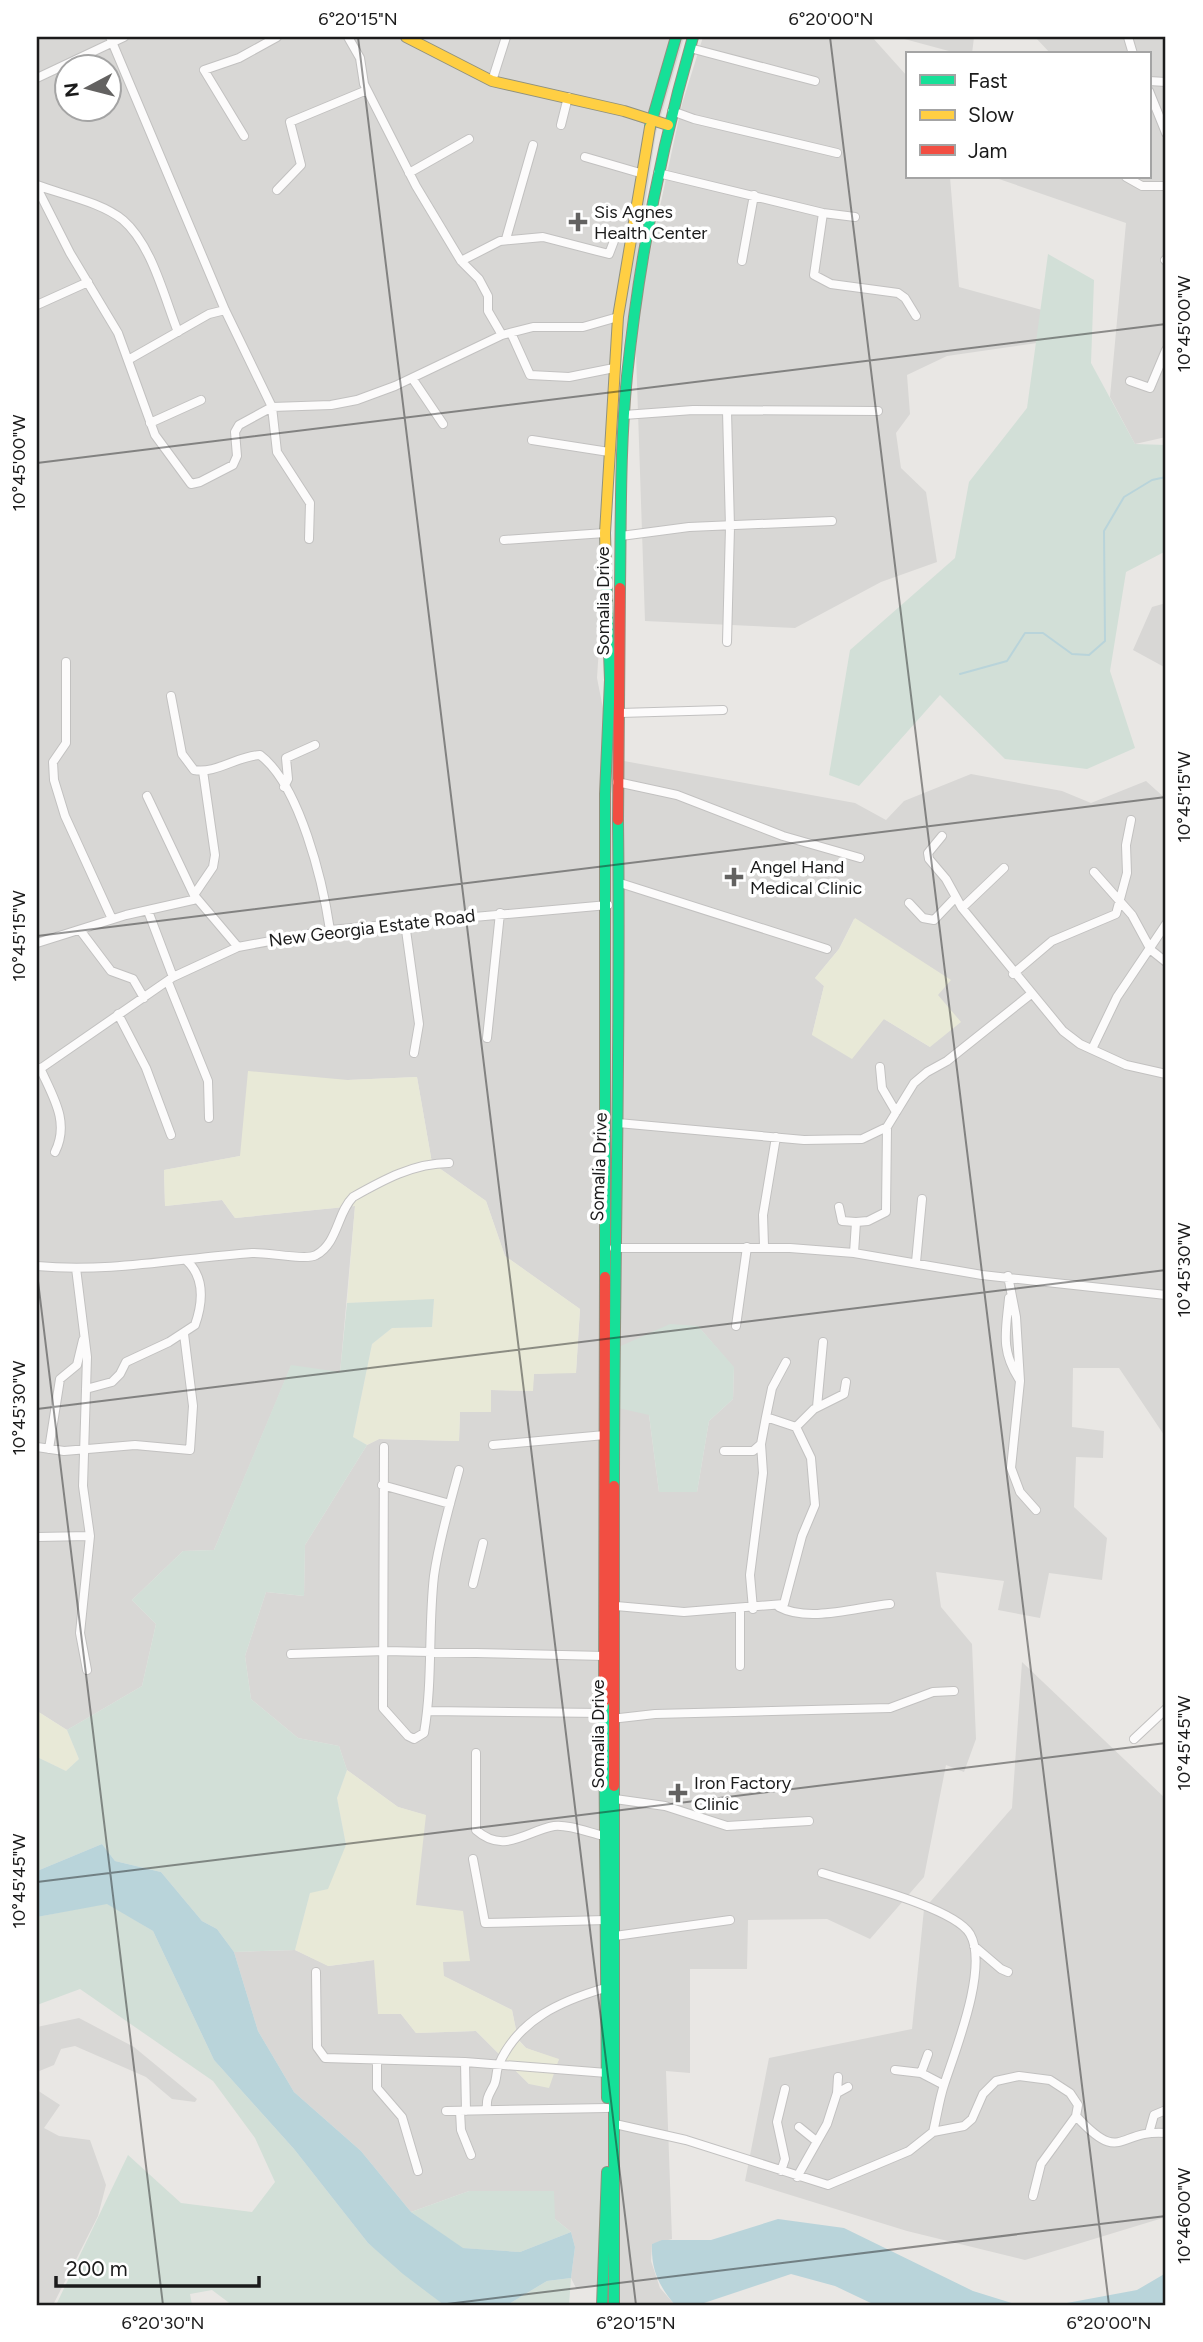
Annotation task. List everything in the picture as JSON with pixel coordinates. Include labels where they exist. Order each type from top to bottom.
[{"type":"main road","points":[[406,37],[492,81],[568,97],[668,125]]},
{"type":"main road","name":"Somalia Drive","points":[[614,2305],[615,1799],[605,1656],[604,1435],[612,905],[606,793],[610,680],[605,533],[618,317],[651,119],[676,37]]},
{"type":"main road","name":"Somalia Drive","points":[[603,2305],[607,2108],[604,1836],[608,1717],[616,1606],[614,1248],[620,960],[612,905],[620,883],[617,782],[621,713],[624,415],[632,327],[658,173],[668,125],[692,42]]},
{"type":"street","points":[[37,79],[111,40],[124,37]]},
{"type":"street","points":[[244,136],[204,70],[239,58],[277,37]]},
{"type":"street","points":[[348,37],[360,58],[367,90],[410,173],[461,261],[480,279],[488,296],[488,311],[507,334],[530,375],[569,377],[614,368]]},
{"type":"street","points":[[492,81],[506,37]]},
{"type":"street","points":[[111,40],[225,310],[272,407],[277,452],[310,503],[309,538]]},
{"type":"street","points":[[692,42],[815,81]]},
{"type":"street","points":[[277,190],[302,165],[290,122],[367,90]]},
{"type":"street","points":[[1150,93],[1166,133]]},
{"type":"street","points":[[561,125],[568,97]]},
{"type":"street","points":[[672,111],[694,120],[838,153]]},
{"type":"street","points":[[410,173],[469,139]]},
{"type":"street","points":[[506,239],[533,145]]},
{"type":"street","points":[[585,157],[640,173]]},
{"type":"street","points":[[658,173],[824,213],[855,216]]},
{"type":"street","points":[[1128,178],[1142,186],[1166,186]]},
{"type":"street","points":[[37,187],[96,206],[122,220],[147,255],[178,332]]},
{"type":"street","points":[[37,187],[118,333],[150,423],[164,451],[188,482],[194,484],[233,465],[237,456],[235,432],[239,425],[272,407],[331,405],[356,400],[412,378],[507,334],[533,327],[583,327],[618,317]]},
{"type":"street","points":[[742,261],[754,195]]},
{"type":"street","points":[[824,213],[814,275],[831,284],[898,293],[905,298],[916,316]]},
{"type":"street","points":[[461,261],[506,239],[543,237],[605,254],[611,252],[611,242],[617,233],[630,234]]},
{"type":"street","points":[[37,305],[88,282]]},
{"type":"street","points":[[128,360],[209,314],[225,310]]},
{"type":"street","points":[[1130,381],[1150,388],[1166,349]]},
{"type":"street","points":[[412,378],[443,424]]},
{"type":"street","points":[[150,423],[201,400]]},
{"type":"street","points":[[727,411],[730,527],[727,642]]},
{"type":"street","points":[[624,415],[727,411],[878,411]]},
{"type":"street","points":[[533,440],[609,452]]},
{"type":"street","points":[[621,536],[689,527],[832,521]]},
{"type":"street","points":[[504,540],[605,533]]},
{"type":"street","points":[[66,662],[66,743],[53,762],[54,780],[65,816],[112,919]]},
{"type":"street","points":[[171,696],[182,754],[194,770],[203,772],[235,758],[260,755],[284,787],[299,814],[313,852],[330,930]]},
{"type":"street","points":[[621,713],[723,710]]},
{"type":"street","points":[[284,787],[288,779],[286,758],[315,745]]},
{"type":"street","points":[[37,943],[112,919],[196,897],[213,867],[215,855],[203,772]]},
{"type":"street","points":[[617,782],[677,795],[783,836],[860,858]]},
{"type":"street","points":[[147,796],[196,897],[238,947]]},
{"type":"street","points":[[1116,914],[1127,873],[1126,845],[1131,820]]},
{"type":"street","points":[[942,836],[928,856],[950,884],[962,908],[1013,974],[1063,1031],[1126,1065],[1166,1074]]},
{"type":"street","points":[[962,908],[1004,868]]},
{"type":"street","points":[[1094,872],[1132,915],[1151,950],[1166,962]]},
{"type":"street","points":[[620,883],[827,949]]},
{"type":"street","points":[[909,903],[923,918],[934,920],[955,898]]},
{"type":"street","name":"New Georgia Estate Road","points":[[38,1070],[170,979],[238,947],[330,930],[612,905]]},
{"type":"street","points":[[148,911],[208,1081],[209,1118]]},
{"type":"street","points":[[487,1038],[500,913]]},
{"type":"street","points":[[1013,974],[1052,941],[1116,914],[1132,915]]},
{"type":"street","points":[[405,923],[419,1024],[414,1053]]},
{"type":"street","points":[[1092,1049],[1117,997],[1166,924]]},
{"type":"street","points":[[80,930],[111,971],[133,979],[144,998]]},
{"type":"street","points":[[839,1207],[842,1221],[868,1221],[886,1212],[887,1127],[914,1083],[947,1061],[1031,994]]},
{"type":"street","points":[[118,1014],[146,1068],[172,1135]]},
{"type":"street","points":[[880,1067],[882,1088],[895,1112]]},
{"type":"street","points":[[38,1070],[60,1113],[62,1139],[55,1152]]},
{"type":"street","points":[[618,1123],[827,1141],[862,1139],[887,1127]]},
{"type":"street","points":[[764,1246],[763,1215],[776,1137]]},
{"type":"street","points":[[37,1266],[76,1268],[262,1252],[311,1257],[318,1254],[337,1230],[347,1203],[353,1197],[406,1170],[432,1163],[449,1163]]},
{"type":"street","points":[[916,1262],[922,1199]]},
{"type":"street","points":[[854,1253],[856,1222]]},
{"type":"street","points":[[614,1248],[764,1246],[854,1253],[1008,1276],[1166,1295]]},
{"type":"street","points":[[736,1326],[747,1247]]},
{"type":"street","points":[[86,1389],[112,1382],[126,1362],[184,1334],[195,1325],[200,1290],[198,1274],[186,1260]]},
{"type":"street","points":[[76,1268],[87,1357],[83,1450],[85,1505],[90,1536],[80,1633],[87,1670]]},
{"type":"street","points":[[1008,1276],[1004,1345],[1007,1359],[1020,1381]]},
{"type":"street","points":[[1009,1289],[1016,1317],[1020,1381],[1011,1468],[1020,1492],[1035,1510]]},
{"type":"street","points":[[49,1449],[60,1379],[77,1365],[84,1334]]},
{"type":"street","points":[[37,1447],[83,1450],[135,1445],[190,1450],[193,1406],[184,1334]]},
{"type":"street","points":[[817,1407],[823,1342]]},
{"type":"street","points":[[753,1609],[750,1575],[763,1473],[761,1444],[772,1388],[786,1362]]},
{"type":"street","points":[[796,1427],[817,1407],[844,1394],[846,1382]]},
{"type":"street","points":[[766,1417],[796,1427],[811,1458],[815,1505],[802,1536],[788,1599],[779,1607]]},
{"type":"street","points":[[493,1445],[604,1435]]},
{"type":"street","points":[[724,1451],[746,1453],[761,1444]]},
{"type":"street","points":[[384,1447],[382,1485],[385,1651],[381,1664],[383,1708],[387,1715],[414,1739],[424,1733],[428,1711],[428,1654],[435,1573],[459,1469]]},
{"type":"street","points":[[382,1485],[450,1504]]},
{"type":"street","points":[[37,1537],[90,1536]]},
{"type":"street","points":[[473,1584],[483,1543]]},
{"type":"street","points":[[616,1606],[655,1612],[779,1607],[794,1613],[812,1613],[890,1604]]},
{"type":"street","points":[[740,1609],[740,1666]]},
{"type":"street","points":[[291,1654],[385,1651],[605,1656]]},
{"type":"street","points":[[428,1711],[608,1717],[890,1708],[925,1694],[954,1691]]},
{"type":"street","points":[[1134,1740],[1166,1709]]},
{"type":"street","points":[[476,1753],[476,1830],[484,1837],[523,1839],[557,1825],[604,1836]]},
{"type":"street","points":[[615,1799],[666,1806],[727,1826],[809,1821]]},
{"type":"street","points":[[473,1859],[485,1923],[606,1920]]},
{"type":"street","points":[[822,1873],[889,1893],[950,1917],[969,1932],[974,1946],[973,1990],[955,2059],[944,2085],[933,2132]]},
{"type":"street","points":[[615,1936],[730,1920]]},
{"type":"street","points":[[974,1946],[1001,1969],[1009,1972]]},
{"type":"street","points":[[316,1972],[317,2048],[320,2055],[377,2061],[465,2062],[607,2073]]},
{"type":"street","points":[[487,2109],[486,2098],[499,2064],[533,2018],[576,1997],[605,1988]]},
{"type":"street","points":[[921,2073],[928,2054]]},
{"type":"street","points":[[377,2061],[377,2088],[402,2117],[418,2171]]},
{"type":"street","points":[[465,2062],[464,2140],[471,2155]]},
{"type":"street","points":[[895,2070],[921,2073],[944,2085]]},
{"type":"street","points":[[615,2124],[686,2140],[818,2183],[839,2183],[909,2151],[933,2132],[964,2126],[972,2119],[989,2087],[996,2081],[1018,2076],[1050,2080],[1076,2101],[1076,2116],[1041,2164],[1033,2196]]},
{"type":"street","points":[[797,2177],[815,2140],[827,2124],[837,2093],[838,2077]]},
{"type":"street","points":[[837,2093],[848,2087]]},
{"type":"street","points":[[781,2171],[785,2159],[777,2122],[785,2089]]},
{"type":"street","points":[[446,2111],[607,2108]]},
{"type":"street","points":[[1149,2133],[1154,2115],[1166,2110]]},
{"type":"street","points":[[1076,2116],[1097,2139],[1109,2142],[1125,2142],[1149,2133],[1166,2133]]},
{"type":"street","points":[[799,2127],[815,2140]]},
{"type":"shaded area","points":[[37,37],[684,37],[656,133],[615,402],[597,678],[613,759],[855,803],[886,820],[904,801],[971,774],[1062,791],[1091,803],[1146,781],[1166,799],[1166,1438],[1119,1368],[1073,1368],[1072,1427],[1104,1431],[1103,1458],[1076,1457],[1074,1507],[1107,1538],[1102,1580],[1049,1573],[1040,1618],[998,1610],[1004,1581],[936,1572],[941,1607],[972,1644],[976,1739],[964,1772],[946,1765],[924,1877],[870,1939],[827,1919],[748,1920],[747,1969],[690,1969],[690,2073],[666,2071],[672,2239],[652,2244],[651,2261],[660,2288],[675,2305],[614,2305],[614,2286],[576,2288],[571,2278],[575,2247],[571,2232],[555,2219],[469,2191],[411,2212],[361,2151],[294,2092],[258,2031],[234,1952],[295,1950],[329,1966],[374,1960],[401,2014],[416,2033],[476,2031],[529,2084],[559,2060],[526,2048],[518,2039],[512,2010],[443,1976],[443,1961],[470,1960],[415,1905],[425,1815],[398,1807],[347,1770],[339,1746],[298,1738],[251,1699],[245,1656],[266,1592],[304,1596],[305,1545],[367,1445],[379,1439],[459,1441],[460,1412],[491,1390],[532,1391],[534,1374],[576,1372],[580,1309],[505,1256],[486,1201],[432,1163],[417,1077],[348,1080],[240,1156],[164,1170],[165,1206],[222,1200],[235,1218],[355,1206],[340,1373],[291,1366],[214,1550],[183,1551],[132,1600],[156,1624],[142,1686],[67,1730],[37,1711]],"holes":[[[854,919],[950,980],[937,995],[930,1047],[884,1019],[812,1035],[824,986],[815,978],[839,949]],[[698,1326],[734,1368],[733,1399],[709,1421],[697,1492],[659,1492],[649,1415]]]},
{"type":"shaded area","points":[[703,37],[872,37],[906,75],[906,178],[950,178],[959,287],[1042,310],[1037,343],[947,356],[907,375],[910,414],[896,433],[901,468],[926,492],[937,562],[881,582],[795,628],[645,621],[635,323],[682,104]]},
{"type":"shaded area","points":[[897,37],[974,37],[972,52],[953,52]]},
{"type":"shaded area","points":[[1035,37],[1166,37],[1166,437],[1135,444],[1110,397],[1126,223],[996,178],[1150,178],[1150,52],[1049,52]]},
{"type":"shaded area","points":[[1048,254],[1094,280],[1091,363],[1135,444],[1166,445],[1166,551],[1126,572],[1110,671],[1135,748],[1087,769],[1005,759],[940,695],[859,786],[829,775],[850,650],[955,558],[969,482],[1027,408]]},
{"type":"shaded area","points":[[1166,603],[1166,668],[1133,650],[1152,607]]},
{"type":"shaded area","points":[[434,1299],[432,1327],[392,1328],[372,1344],[353,1437],[367,1445],[305,1545],[304,1596],[266,1592],[245,1656],[251,1699],[298,1738],[339,1746],[347,1770],[337,1798],[346,1845],[328,1889],[310,1893],[295,1950],[234,1952],[217,1929],[202,1921],[161,1872],[115,1861],[102,1844],[37,1871],[37,1757],[66,1771],[79,1759],[67,1730],[142,1686],[156,1624],[132,1600],[183,1551],[214,1550],[291,1365],[340,1372],[347,1303]]},
{"type":"shaded area","points":[[670,1324],[698,1326],[734,1367],[733,1399],[709,1421],[697,1492],[659,1492],[649,1415],[614,1407],[614,1349]]},
{"type":"shaded area","points":[[1022,1662],[1166,1799],[1166,2217],[1025,2260],[907,2231],[745,2181],[769,2058],[912,2029],[924,1909],[1012,1808]]},
{"type":"shaded area","points":[[107,1903],[153,1931],[214,2060],[294,2149],[368,2243],[444,2305],[232,2305],[212,2290],[190,2294],[192,2305],[56,2305],[128,2155],[181,2203],[252,2212],[275,2182],[255,2138],[213,2081],[80,1989],[37,2005],[37,1917]]},
{"type":"shaded area","points":[[79,2018],[134,2047],[197,2099],[195,2102],[172,2099],[146,2077],[75,2046],[61,2049],[54,2065],[37,2072],[37,2027]]},
{"type":"shaded area","points":[[37,2090],[60,2105],[44,2128],[59,2136],[90,2140],[106,2185],[98,2216],[53,2305],[37,2305]]},
{"type":"shaded area","points":[[469,2191],[554,2191],[555,2219],[571,2232],[520,2252],[462,2248],[411,2212]]},
{"type":"shaded area","points":[[571,2278],[569,2305],[507,2305],[547,2281]]},
{"type":"green space","points":[[855,918],[951,980],[938,995],[961,1022],[930,1047],[884,1019],[852,1059],[812,1035],[824,986],[815,978],[839,949]]},
{"type":"green space","points":[[248,1071],[348,1080],[417,1077],[432,1163],[486,1201],[505,1256],[580,1309],[576,1373],[534,1374],[533,1391],[491,1390],[491,1412],[460,1412],[459,1441],[379,1439],[367,1445],[353,1437],[372,1344],[392,1328],[432,1327],[434,1300],[347,1303],[355,1206],[235,1218],[222,1200],[165,1206],[164,1170],[240,1156]]},
{"type":"green space","points":[[37,1711],[67,1730],[79,1759],[66,1771],[37,1757]]},
{"type":"green space","points":[[347,1770],[398,1807],[426,1815],[416,1905],[463,1911],[470,1961],[443,1962],[444,1976],[512,2010],[518,2040],[526,2048],[559,2059],[549,2088],[529,2084],[476,2031],[416,2033],[401,2014],[378,2014],[374,1960],[328,1966],[295,1950],[310,1893],[346,1845],[337,1798]]},
{"type":"water","points":[[102,1844],[115,1861],[161,1872],[202,1921],[217,1929],[234,1952],[258,2031],[294,2092],[361,2151],[411,2212],[463,2248],[520,2252],[571,2232],[575,2247],[571,2278],[547,2281],[507,2305],[444,2305],[368,2243],[294,2149],[214,2060],[153,1931],[107,1904],[37,1917],[37,1871]]},
{"type":"water","points":[[778,2219],[844,2228],[973,2291],[1018,2305],[875,2305],[835,2286],[791,2274],[701,2304],[675,2305],[657,2277],[652,2244],[662,2240],[711,2240]]},
{"type":"water","points":[[1166,2273],[1166,2305],[1056,2305],[1137,2290]]},
{"type":"waterway","points":[[960,674],[1007,661],[1025,633],[1043,633],[1072,654],[1089,655],[1105,641],[1104,531],[1124,497],[1152,480],[1166,477]]},
{"type":"traffic: fast","points":[[650,127],[676,37]]},
{"type":"traffic: fast","points":[[620,588],[623,429],[632,333],[652,205],[693,37]]},
{"type":"traffic: fast","points":[[605,1277],[605,794],[610,680],[606,569]]},
{"type":"traffic: fast","points":[[614,1486],[618,820]]},
{"type":"traffic: fast","points":[[604,1702],[607,2098]]},
{"type":"traffic: fast","points":[[614,1786],[614,2305]]},
{"type":"traffic: fast","points":[[602,2305],[607,2172]]},
{"type":"traffic: slow","points":[[406,37],[492,81],[624,111],[668,125]]},
{"type":"traffic: slow","points":[[606,569],[605,533],[618,317],[650,127]]},
{"type":"traffic: jam","points":[[618,820],[620,588]]},
{"type":"traffic: jam","points":[[604,1702],[605,1277]]},
{"type":"traffic: jam","points":[[614,1486],[614,1786]]},
{"type":"place","name":"Sis Agnes Health Center","points":[[578,222]]},
{"type":"place","name":"Angel Hand Medical Clinic","points":[[734,877]]},
{"type":"place","name":"Iron Factory Clinic","points":[[678,1793]]}]
